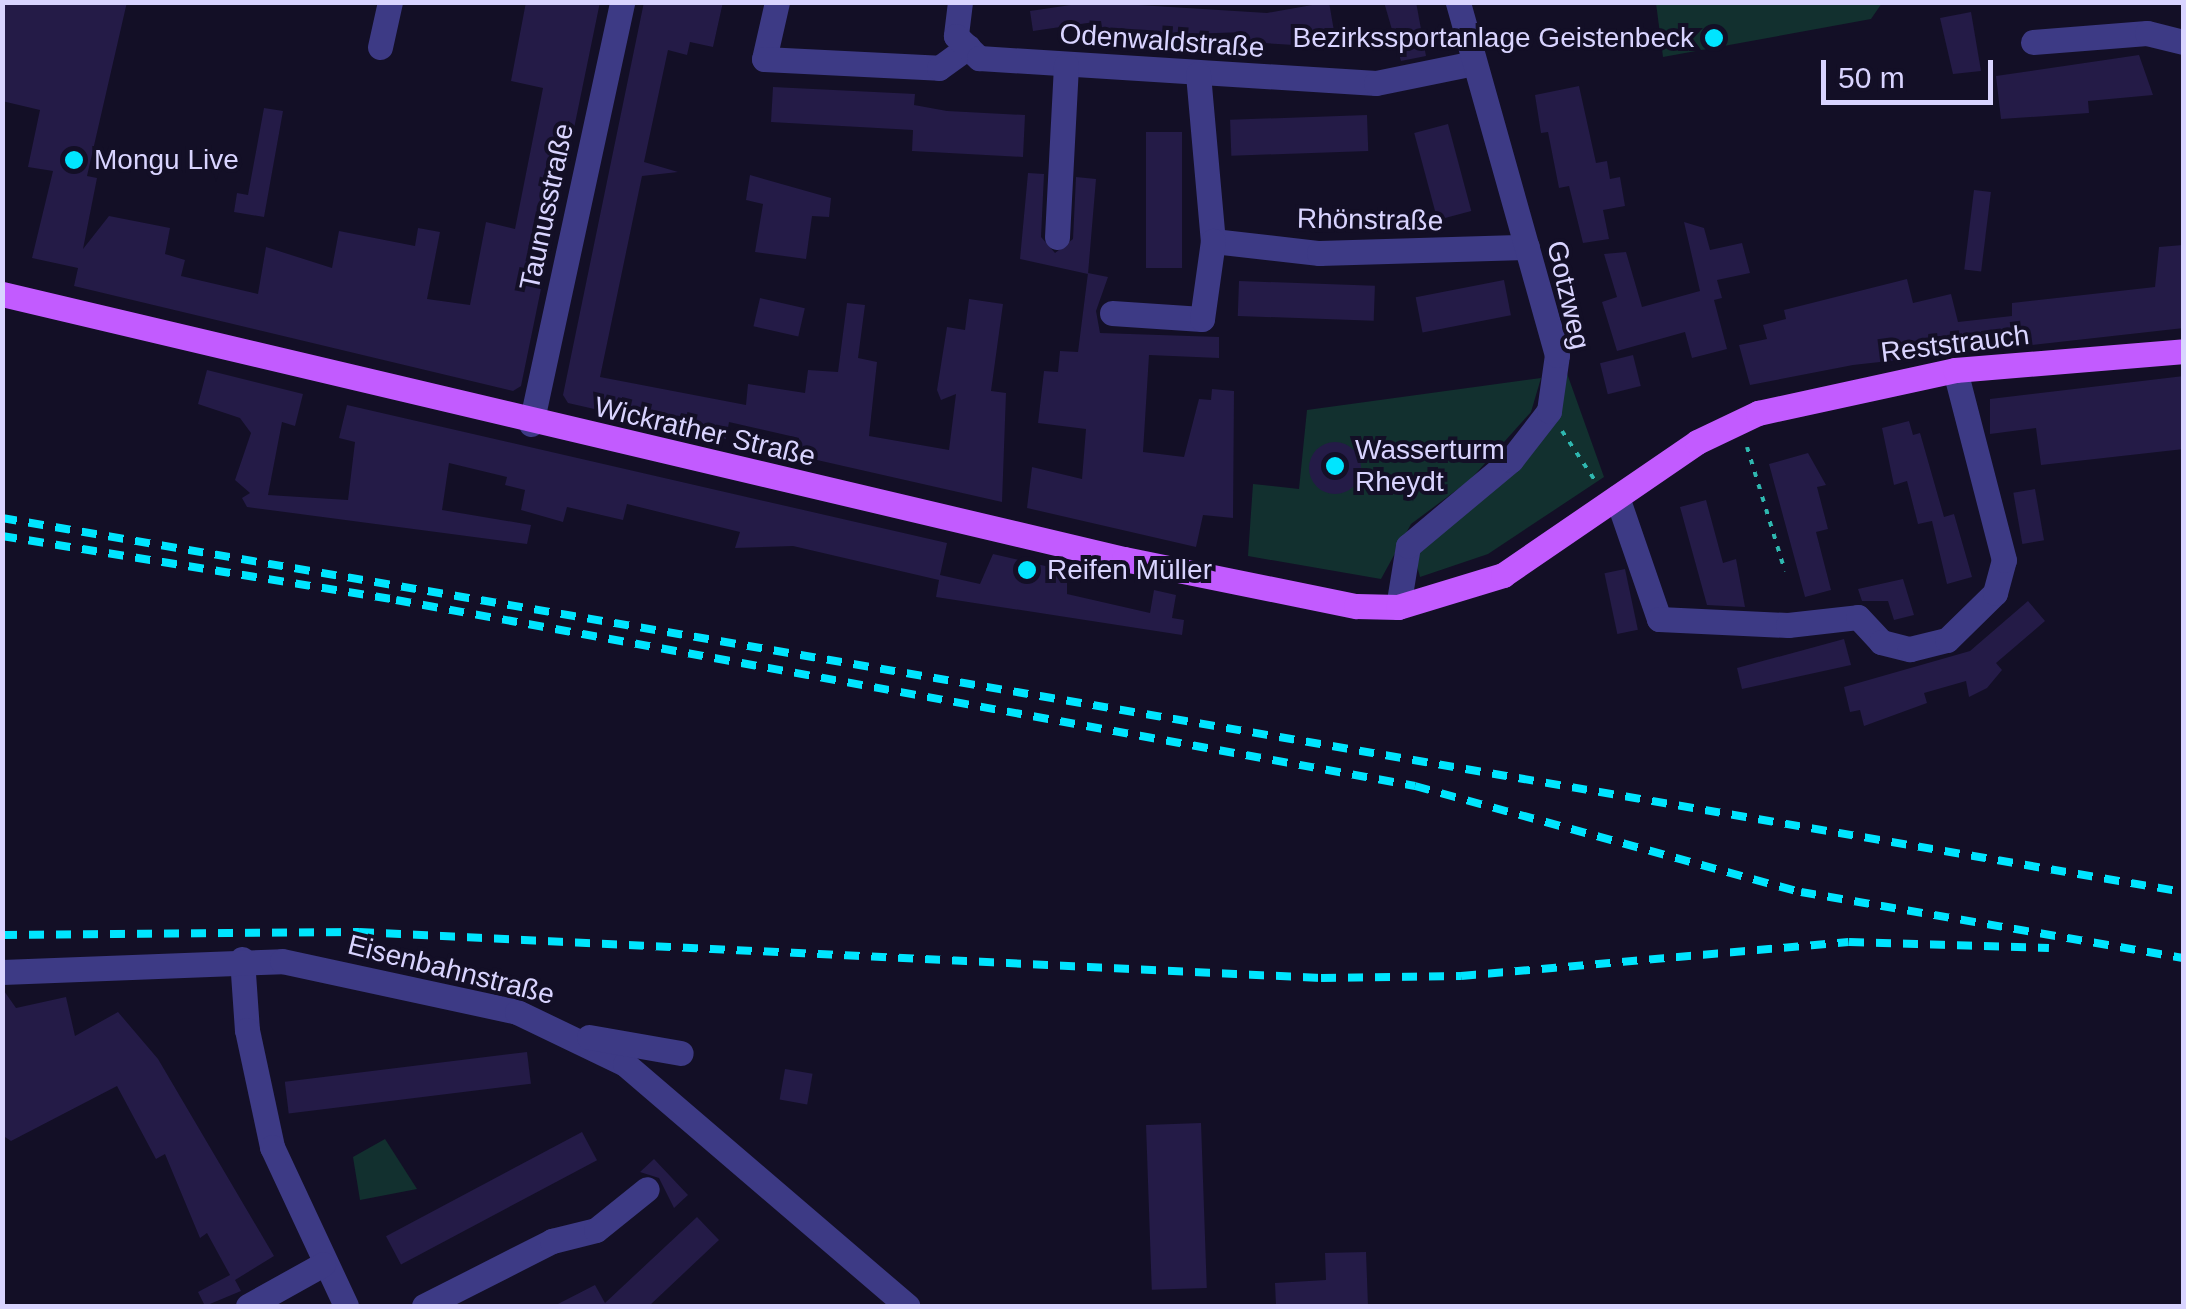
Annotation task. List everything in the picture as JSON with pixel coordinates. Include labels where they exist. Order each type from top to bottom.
[{"type":"main road","name":"Wickrather Straße","points":[[2,294],[531,424],[1239,585],[1398,608]]},
{"type":"main road","name":"Reststrauch","points":[[1398,608],[1503,575],[1740,421],[1821,395],[1955,370],[2184,350]]},
{"type":"street","points":[[380,47],[390,2]]},
{"type":"street","name":"Taunusstraße","points":[[531,424],[622,2]]},
{"type":"street","points":[[777,2],[764,59],[939,68],[968,48],[956,36],[960,2]]},
{"type":"street","name":"Gotzweg","points":[[1458,2],[1557,355],[1549,411]]},
{"type":"street","points":[[2032,42],[2146,33],[2184,42]]},
{"type":"street","name":"Odenwaldstraße","points":[[968,48],[980,58],[1376,83],[1474,63]]},
{"type":"street","points":[[1057,237],[1066,65]]},
{"type":"street","points":[[1112,313],[1202,319],[1213,241],[1198,74]]},
{"type":"street","name":"Rhönstraße","points":[[1213,241],[1319,252],[1527,246]]},
{"type":"street","points":[[1613,500],[1660,619],[1788,625],[1858,617],[1881,642],[1910,649],[1947,640],[1996,593],[2001,526],[1955,370]]},
{"type":"street","points":[[1398,608],[1402,565],[1418,533],[1500,470],[1549,411]]},
{"type":"street","points":[[242,959],[247,1030],[272,1147],[346,1306]]},
{"type":"street","name":"Eisenbahnstraße","points":[[2,972],[242,959],[410,988],[574,1034],[625,1064],[908,1306]]},
{"type":"street","points":[[574,1034],[681,1052]]},
{"type":"street","points":[[424,1306],[552,1241],[596,1230],[647,1189]]},
{"type":"street","points":[[248,1306],[324,1264]]},
{"type":"path","points":[[1549,411],[1613,500]]},
{"type":"path","points":[[1740,421],[1785,571]]},
{"type":"green space","name":"Bezirkssportanlage Geistenbeck","points":[[1656,2],[1882,3],[1871,19],[1663,57]]},
{"type":"green space","points":[[1564,365],[1604,477],[1488,554],[1420,577],[1414,555],[1479,498]]},
{"type":"green space","points":[[1541,378],[1531,412],[1470,480],[1411,524],[1381,579],[1248,556],[1253,484],[1299,489],[1307,410]]},
{"type":"green space","points":[[385,1139],[417,1189],[360,1200],[353,1157]]},
{"type":"building","points":[[2,2],[127,2],[87,176],[97,178],[83,249],[109,216],[170,228],[165,254],[185,260],[181,276],[258,294],[266,247],[332,268],[339,231],[415,246],[418,228],[440,232],[427,299],[470,305],[486,222],[515,229],[543,88],[511,81],[526,2],[600,2],[521,386],[513,391],[74,286],[78,268],[32,258],[53,171],[28,167],[40,110],[2,101]]},
{"type":"building","points":[[644,2],[723,2],[713,47],[690,42],[687,55],[668,50],[644,162],[678,172],[642,176],[600,377],[746,405],[748,384],[805,393],[808,370],[838,372],[847,303],[865,305],[858,358],[877,362],[869,436],[949,450],[956,394],[941,400],[937,390],[947,327],[965,330],[969,299],[1003,304],[991,391],[1006,393],[1002,502],[795,455],[799,438],[729,422],[726,439],[568,403],[563,395]]},
{"type":"building","points":[[1091,2],[1267,13],[1329,2],[1335,37],[1294,45],[1247,42],[1246,32],[1127,36],[1103,34],[1101,21],[1033,31],[1030,11]]},
{"type":"building","points":[[1384,2],[1416,2],[1426,56],[1401,61]]},
{"type":"building","points":[[1971,12],[1981,71],[1953,74],[1940,18]]},
{"type":"building","points":[[2139,55],[2153,95],[2088,101],[2089,113],[2001,119],[1996,76]]},
{"type":"building","points":[[1579,86],[1596,163],[1607,161],[1610,179],[1620,177],[1625,206],[1603,210],[1609,239],[1583,243],[1569,186],[1559,188],[1548,132],[1541,133],[1535,95]]},
{"type":"building","points":[[773,87],[915,94],[914,105],[947,111],[1025,115],[1023,157],[912,151],[913,130],[771,122]]},
{"type":"building","points":[[264,108],[283,111],[264,217],[234,212],[237,193],[248,195]]},
{"type":"building","points":[[1367,115],[1368,151],[1231,156],[1230,120]]},
{"type":"building","points":[[1448,124],[1471,211],[1437,220],[1414,133]]},
{"type":"building","points":[[1146,132],[1182,132],[1182,268],[1146,268]]},
{"type":"building","points":[[1028,173],[1044,174],[1041,237],[1055,253],[1073,239],[1076,177],[1096,179],[1088,274],[1020,259]]},
{"type":"building","points":[[750,175],[831,198],[829,217],[812,216],[806,259],[755,252],[763,204],[746,200]]},
{"type":"building","points":[[1974,190],[1991,192],[1981,271],[1964,269]]},
{"type":"building","points":[[1684,222],[1704,228],[1710,250],[1742,243],[1750,273],[1717,280],[1722,298],[1714,300],[1727,349],[1692,358],[1685,332],[1617,351],[1602,302],[1617,297],[1604,254],[1626,252],[1642,307],[1700,291]]},
{"type":"building","points":[[2183,245],[2184,328],[1853,365],[1750,385],[1739,345],[1767,339],[1763,325],[1786,319],[1784,310],[1907,279],[1913,303],[1951,294],[1958,322],[2012,316],[2012,303],[2155,287],[2159,247]]},
{"type":"building","points":[[1088,273],[1108,277],[1096,311],[1100,333],[1219,337],[1219,358],[1149,355],[1143,452],[1184,457],[1199,399],[1211,400],[1212,389],[1234,391],[1233,518],[1203,515],[1196,547],[1027,508],[1032,467],[1082,479],[1086,429],[1038,423],[1044,371],[1058,372],[1060,351],[1078,352]]},
{"type":"building","points":[[1504,280],[1511,315],[1423,333],[1416,297]]},
{"type":"building","points":[[1239,281],[1375,286],[1374,321],[1238,316]]},
{"type":"building","points":[[760,298],[805,308],[798,337],[753,326]]},
{"type":"building","points":[[1633,355],[1641,386],[1608,394],[1600,363]]},
{"type":"building","points":[[207,370],[303,394],[295,426],[282,422],[268,495],[348,500],[355,442],[339,438],[347,405],[947,543],[940,575],[980,584],[993,554],[1067,571],[1067,594],[1150,613],[1154,590],[1176,595],[1172,618],[1184,620],[1182,635],[936,597],[939,580],[793,546],[735,548],[740,532],[627,504],[623,520],[567,507],[563,522],[521,510],[525,490],[505,485],[507,477],[449,463],[442,510],[531,525],[527,544],[247,507],[242,498],[250,493],[235,480],[251,433],[240,418],[198,404]]},
{"type":"building","points":[[2184,376],[2184,449],[2041,465],[2036,428],[1990,434],[1990,399]]},
{"type":"building","points":[[1909,421],[1913,435],[1920,433],[1944,517],[1954,514],[1972,577],[1947,584],[1932,521],[1918,524],[1907,481],[1894,485],[1882,428]]},
{"type":"building","name":"Wasserturm Rheydt","points":[[1335,442],[1353,450],[1361,468],[1353,486],[1335,494],[1317,486],[1309,468],[1317,450]]},
{"type":"building","points":[[1808,453],[1826,485],[1817,487],[1828,529],[1816,532],[1831,590],[1805,597],[1769,464]]},
{"type":"building","points":[[2035,489],[2044,540],[2022,544],[2013,493]]},
{"type":"building","points":[[1706,500],[1723,563],[1736,559],[1745,607],[1707,605],[1680,507]]},
{"type":"building","points":[[1625,569],[1638,630],[1617,634],[1604,573]]},
{"type":"building","points":[[1903,579],[1914,615],[1894,620],[1888,601],[1862,601],[1858,589]]},
{"type":"building","points":[[2028,601],[2045,621],[1996,663],[2002,670],[1987,688],[1969,697],[1966,681],[1924,693],[1927,703],[1864,726],[1860,710],[1850,712],[1844,687],[1970,651]]},
{"type":"building","points":[[1844,639],[1851,665],[1742,689],[1737,668]]},
{"type":"building","points":[[2,988],[16,1008],[66,997],[75,1036],[118,1012],[158,1059],[274,1256],[235,1280],[241,1291],[205,1306],[198,1292],[230,1275],[207,1233],[200,1238],[165,1154],[156,1159],[117,1086],[11,1141],[2,1135]]},
{"type":"building","points":[[527,1052],[531,1084],[289,1113],[285,1082]]},
{"type":"building","points":[[785,1069],[813,1074],[807,1104],[780,1100]]},
{"type":"building","points":[[1201,1123],[1207,1288],[1152,1290],[1146,1125]]},
{"type":"building","points":[[582,1132],[597,1160],[401,1264],[386,1236]]},
{"type":"building","points":[[654,1159],[688,1195],[674,1208],[659,1178],[640,1172]]},
{"type":"building","points":[[697,1217],[719,1240],[649,1306],[554,1306],[595,1285],[605,1303]]},
{"type":"building","points":[[1366,1252],[1368,1306],[1276,1306],[1275,1283],[1326,1280],[1325,1253]]},
{"type":"railway","points":[[2,518],[2184,892]]},
{"type":"railway","points":[[2,536],[396,600],[1415,786],[1801,892],[2184,958]]},
{"type":"railway","points":[[2,935],[359,932],[1321,978],[1461,976],[1849,942],[2049,948]]},
{"type":"place","name":"Bezirkssportanlage Geistenbeck","points":[[1714,38]]},
{"type":"place","name":"Mongu Live","points":[[74,160]]},
{"type":"place","name":"Wasserturm Rheydt","points":[[1335,466]]},
{"type":"place","name":"Reifen Müller","points":[[1027,570]]}]
